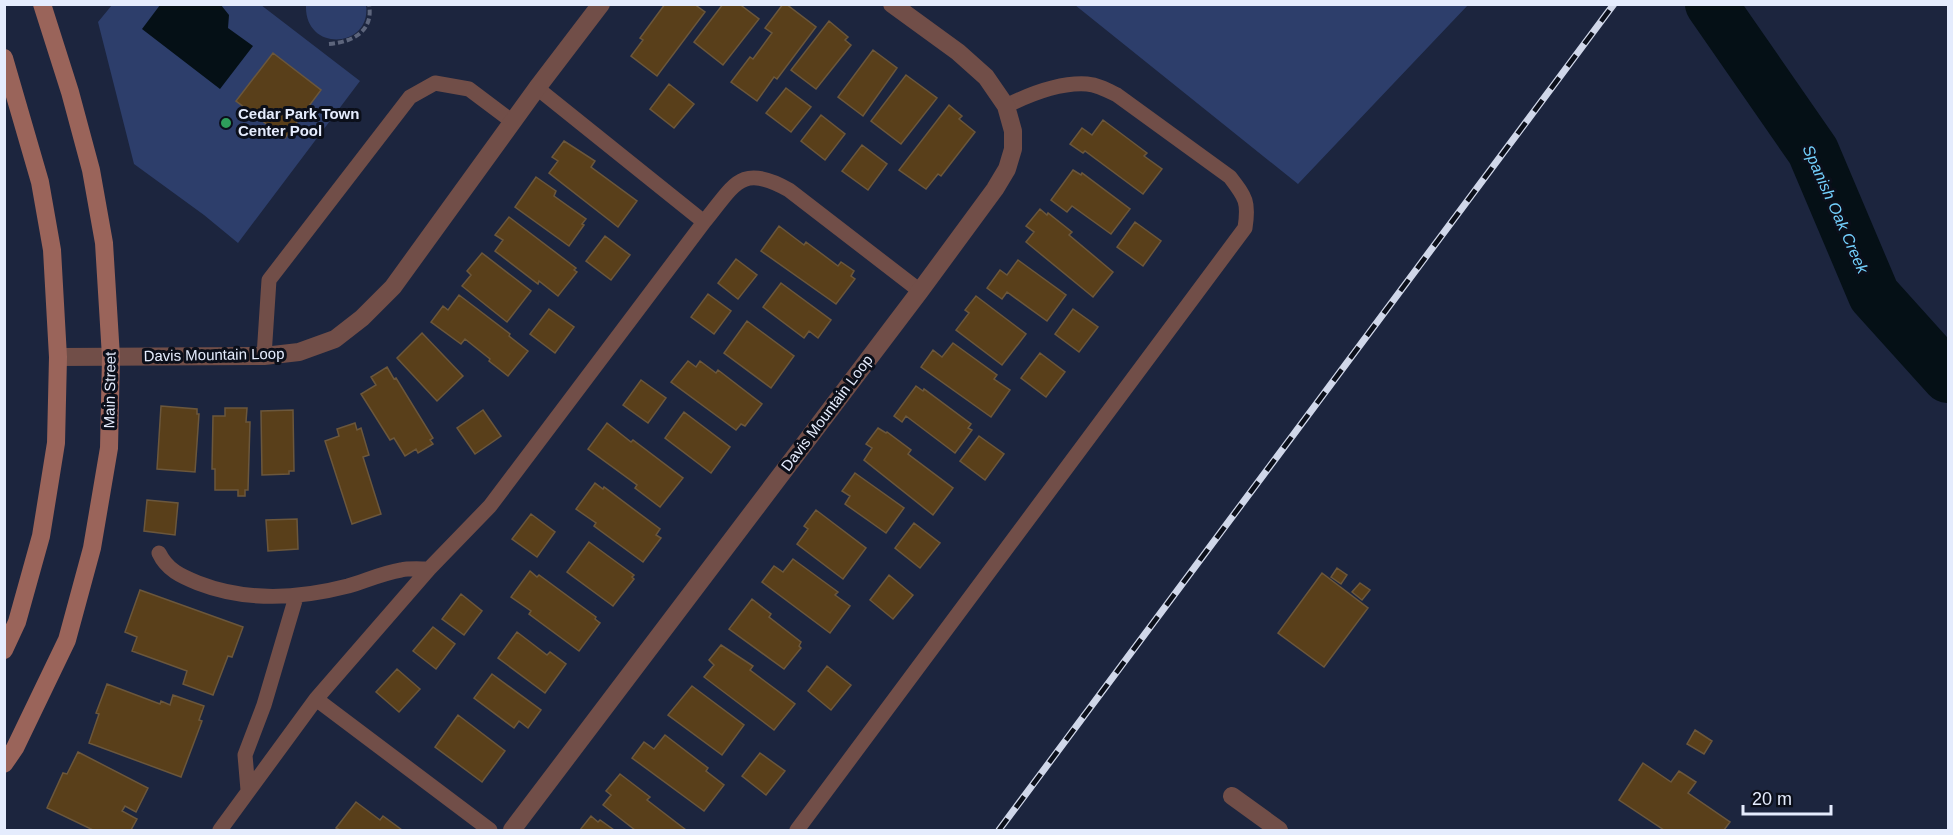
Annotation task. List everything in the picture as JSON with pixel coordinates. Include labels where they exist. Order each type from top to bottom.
[{"type":"street","name":"Main Street","points":[[4,764],[15,748],[67,640],[89,558],[109,448],[111,357],[104,243],[91,170],[70,92],[42,4]]},
{"type":"street","name":"Davis Mountain Loop","points":[[58,357],[264,356],[299,352],[335,339],[362,318],[393,287],[537,88],[601,4]]},
{"type":"street","name":"Davis Mountain Loop","points":[[512,831],[920,291],[995,189],[1007,169],[1013,149],[1013,131],[1006,106],[986,77],[958,52],[892,4]]},
{"type":"street","points":[[4,58],[12,109],[40,182],[52,250],[58,357],[56,443],[40,536],[17,622],[4,650]]},
{"type":"street","points":[[1232,796],[1279,831]]},
{"type":"lane","points":[[264,356],[269,280],[410,97],[435,83],[469,89],[513,122]]},
{"type":"lane","points":[[797,831],[1245,228],[1248,209],[1244,195],[1230,177],[1117,95],[1101,87],[1086,84],[1034,92],[1006,106]]},
{"type":"lane","points":[[537,88],[704,222]]},
{"type":"lane","points":[[220,831],[316,699],[429,569],[490,506],[704,222],[737,182],[753,176],[773,180],[920,291]]},
{"type":"lane","points":[[159,553],[164,564],[180,576],[213,589],[261,597],[296,597],[348,586],[402,569],[429,569]]},
{"type":"lane","points":[[248,790],[245,754],[264,705],[296,597]]},
{"type":"lane","points":[[316,699],[490,831]]},
{"type":"path","points":[[329,44],[355,38],[364,28],[369,16],[369,4]]},
{"type":"shaded area","name":"Cedar Park Town Center Pool","points":[[112,5],[261,5],[360,81],[238,243],[134,164],[98,22]]},
{"type":"shaded area","points":[[160,5],[221,5],[229,15],[228,28],[253,46],[220,89],[142,29]]},
{"type":"shaded area","points":[[306,5],[366,5],[365,20],[359,30],[349,37],[338,40],[326,38],[315,31],[308,21]]},
{"type":"shaded area","points":[[1075,5],[1468,5],[1298,184]]},
{"type":"building","points":[[665,4],[694,4],[705,12],[657,76],[631,56],[643,40],[640,38]]},
{"type":"building","points":[[723,4],[744,4],[742,6],[759,19],[723,65],[694,42]]},
{"type":"building","points":[[783,4],[816,27],[777,79],[774,77],[757,101],[731,82],[750,57],[753,59],[772,33],[765,28]]},
{"type":"building","points":[[829,21],[848,37],[845,40],[851,45],[816,89],[791,70]]},
{"type":"building","points":[[873,50],[897,68],[863,116],[838,97]]},
{"type":"building","points":[[273,53],[321,90],[285,138],[236,101]]},
{"type":"building","points":[[906,75],[937,98],[901,144],[871,121]]},
{"type":"building","points":[[669,84],[694,104],[674,128],[650,109]]},
{"type":"building","points":[[786,88],[811,107],[791,132],[766,113]]},
{"type":"building","points":[[949,105],[962,116],[959,119],[975,132],[941,176],[938,174],[926,189],[899,170]]},
{"type":"building","points":[[821,115],[845,134],[825,160],[801,141]]},
{"type":"building","points":[[1103,120],[1147,153],[1144,156],[1162,169],[1143,194],[1085,151],[1083,153],[1070,144],[1082,128],[1092,135]]},
{"type":"building","points":[[564,141],[595,161],[591,167],[637,201],[618,227],[549,173],[558,161],[552,157]]},
{"type":"building","points":[[862,145],[887,164],[868,190],[842,171]]},
{"type":"building","points":[[1073,170],[1081,175],[1082,173],[1130,209],[1111,234],[1072,206],[1067,212],[1051,200]]},
{"type":"building","points":[[536,177],[556,191],[554,196],[586,219],[569,246],[515,207]]},
{"type":"building","points":[[1040,209],[1072,232],[1069,235],[1113,272],[1093,297],[1026,242],[1034,232],[1026,226]]},
{"type":"building","points":[[509,217],[576,268],[574,270],[577,272],[558,296],[539,281],[538,284],[495,251],[503,240],[495,235]]},
{"type":"building","points":[[1135,222],[1161,241],[1143,266],[1117,247]]},
{"type":"building","points":[[779,226],[804,245],[806,242],[838,266],[841,262],[854,271],[851,276],[855,279],[836,304],[761,251]]},
{"type":"building","points":[[605,236],[630,255],[611,280],[586,261]]},
{"type":"building","points":[[482,253],[531,291],[507,322],[462,286],[471,275],[467,271]]},
{"type":"building","points":[[736,259],[757,275],[738,299],[718,283]]},
{"type":"building","points":[[1018,260],[1066,295],[1047,321],[1007,292],[1002,299],[987,288],[1000,270],[1007,275]]},
{"type":"building","points":[[781,283],[831,320],[818,338],[809,331],[804,338],[763,307]]},
{"type":"building","points":[[708,294],[731,311],[714,334],[691,317]]},
{"type":"building","points":[[459,295],[510,334],[509,336],[528,351],[508,376],[465,339],[461,344],[431,322],[443,306],[448,310]]},
{"type":"building","points":[[976,296],[1026,334],[1002,365],[956,330],[969,313],[965,310]]},
{"type":"building","points":[[549,309],[574,327],[555,353],[530,334]]},
{"type":"building","points":[[1073,309],[1098,327],[1079,352],[1055,334]]},
{"type":"building","points":[[747,321],[794,356],[771,388],[724,353]]},
{"type":"building","points":[[422,333],[463,376],[437,401],[397,358]]},
{"type":"building","points":[[953,343],[997,375],[994,379],[1010,390],[991,417],[921,367],[933,350],[942,357]]},
{"type":"building","points":[[1040,353],[1065,372],[1046,397],[1021,378]]},
{"type":"building","points":[[688,361],[696,367],[700,361],[716,373],[718,370],[762,404],[745,426],[741,424],[736,430],[671,382]]},
{"type":"building","points":[[387,367],[433,438],[430,440],[433,444],[418,453],[416,449],[405,456],[394,438],[390,440],[361,394],[376,385],[371,377]]},
{"type":"building","points":[[641,380],[666,398],[648,423],[623,405]]},
{"type":"building","points":[[916,386],[923,391],[924,389],[971,424],[968,428],[972,430],[955,453],[906,416],[902,422],[894,416]]},
{"type":"building","points":[[161,406],[197,409],[197,414],[199,414],[195,472],[157,469]]},
{"type":"building","points":[[225,408],[247,408],[246,422],[250,422],[248,490],[245,490],[245,496],[238,496],[238,490],[215,490],[215,469],[212,469],[213,416],[225,416]]},
{"type":"building","points":[[293,410],[294,471],[289,471],[289,474],[262,475],[261,411]]},
{"type":"building","points":[[483,410],[501,436],[475,454],[457,428]]},
{"type":"building","points":[[684,412],[730,447],[711,473],[665,438]]},
{"type":"building","points":[[355,423],[357,430],[361,428],[369,455],[363,457],[381,514],[352,524],[325,441],[339,436],[337,429]]},
{"type":"building","points":[[607,423],[683,478],[660,507],[635,488],[637,485],[588,449]]},
{"type":"building","points":[[878,428],[911,450],[908,454],[953,488],[933,515],[864,460],[872,448],[866,444]]},
{"type":"building","points":[[979,436],[1004,454],[985,480],[960,461]]},
{"type":"building","points":[[855,473],[904,508],[886,533],[845,504],[850,496],[842,491]]},
{"type":"building","points":[[595,483],[603,489],[604,487],[660,529],[656,535],[661,538],[643,562],[594,526],[596,523],[576,509]]},
{"type":"building","points":[[147,500],[178,503],[175,535],[144,531]]},
{"type":"building","points":[[816,510],[866,548],[843,579],[797,544],[808,529],[804,526]]},
{"type":"building","points":[[531,514],[555,532],[537,557],[512,539]]},
{"type":"building","points":[[297,519],[298,549],[268,551],[266,520]]},
{"type":"building","points":[[914,523],[940,543],[920,568],[895,548]]},
{"type":"building","points":[[589,542],[634,575],[632,577],[634,579],[613,606],[567,572]]},
{"type":"building","points":[[793,559],[838,592],[835,595],[850,606],[830,633],[762,582],[774,566],[783,572]]},
{"type":"building","points":[[1337,568],[1347,575],[1341,584],[1331,577]]},
{"type":"building","points":[[530,571],[537,577],[539,575],[596,617],[595,619],[600,623],[579,651],[529,614],[531,611],[511,597]]},
{"type":"building","points":[[1322,573],[1368,608],[1324,667],[1278,633]]},
{"type":"building","points":[[889,575],[913,595],[893,619],[870,600]]},
{"type":"building","points":[[1360,583],[1370,590],[1362,600],[1352,592]]},
{"type":"building","points":[[140,590],[243,627],[232,657],[228,656],[213,695],[183,684],[187,671],[132,651],[137,637],[125,632]]},
{"type":"building","points":[[461,594],[482,611],[464,635],[442,619]]},
{"type":"building","points":[[752,599],[771,614],[769,617],[801,642],[799,646],[801,648],[784,669],[729,629]]},
{"type":"building","points":[[433,627],[455,644],[436,669],[413,651]]},
{"type":"building","points":[[517,632],[547,655],[550,652],[566,664],[545,693],[498,658]]},
{"type":"building","points":[[721,645],[753,666],[750,670],[795,704],[774,730],[704,677],[714,665],[709,660]]},
{"type":"building","points":[[827,666],[851,685],[831,710],[808,691]]},
{"type":"building","points":[[397,669],[420,689],[399,712],[376,692]]},
{"type":"building","points":[[492,674],[541,710],[528,728],[519,721],[514,728],[474,698]]},
{"type":"building","points":[[107,684],[160,704],[161,701],[170,705],[173,695],[204,706],[199,720],[202,721],[181,777],[89,743],[99,714],[96,713]]},
{"type":"building","points":[[692,686],[744,725],[722,755],[668,715]]},
{"type":"building","points":[[458,715],[505,751],[482,782],[435,747]]},
{"type":"building","points":[[1695,730],[1712,741],[1704,754],[1687,744]]},
{"type":"building","points":[[665,735],[708,768],[706,771],[724,785],[704,811],[632,758],[644,742],[654,749]]},
{"type":"building","points":[[78,752],[148,788],[136,812],[125,806],[122,811],[137,819],[131,830],[93,830],[47,808],[63,773],[67,774]]},
{"type":"building","points":[[760,753],[785,771],[766,795],[742,776]]},
{"type":"building","points":[[1643,763],[1671,782],[1679,771],[1696,782],[1688,793],[1730,822],[1724,830],[1664,830],[1619,800]]},
{"type":"building","points":[[620,774],[650,797],[647,800],[686,830],[635,830],[603,805],[611,795],[606,791]]},
{"type":"building","points":[[356,802],[380,820],[383,816],[402,830],[340,830],[336,828]]},
{"type":"building","points":[[591,816],[598,822],[600,820],[614,830],[580,830]]},
{"type":"waterway","name":"Spanish Oak Creek","points":[[1711,4],[1813,151],[1874,295],[1948,377]]},
{"type":"railway","points":[[999,830],[1614,4]]},
{"type":"place","name":"Cedar Park Town Center Pool","points":[[226,123]]}]
